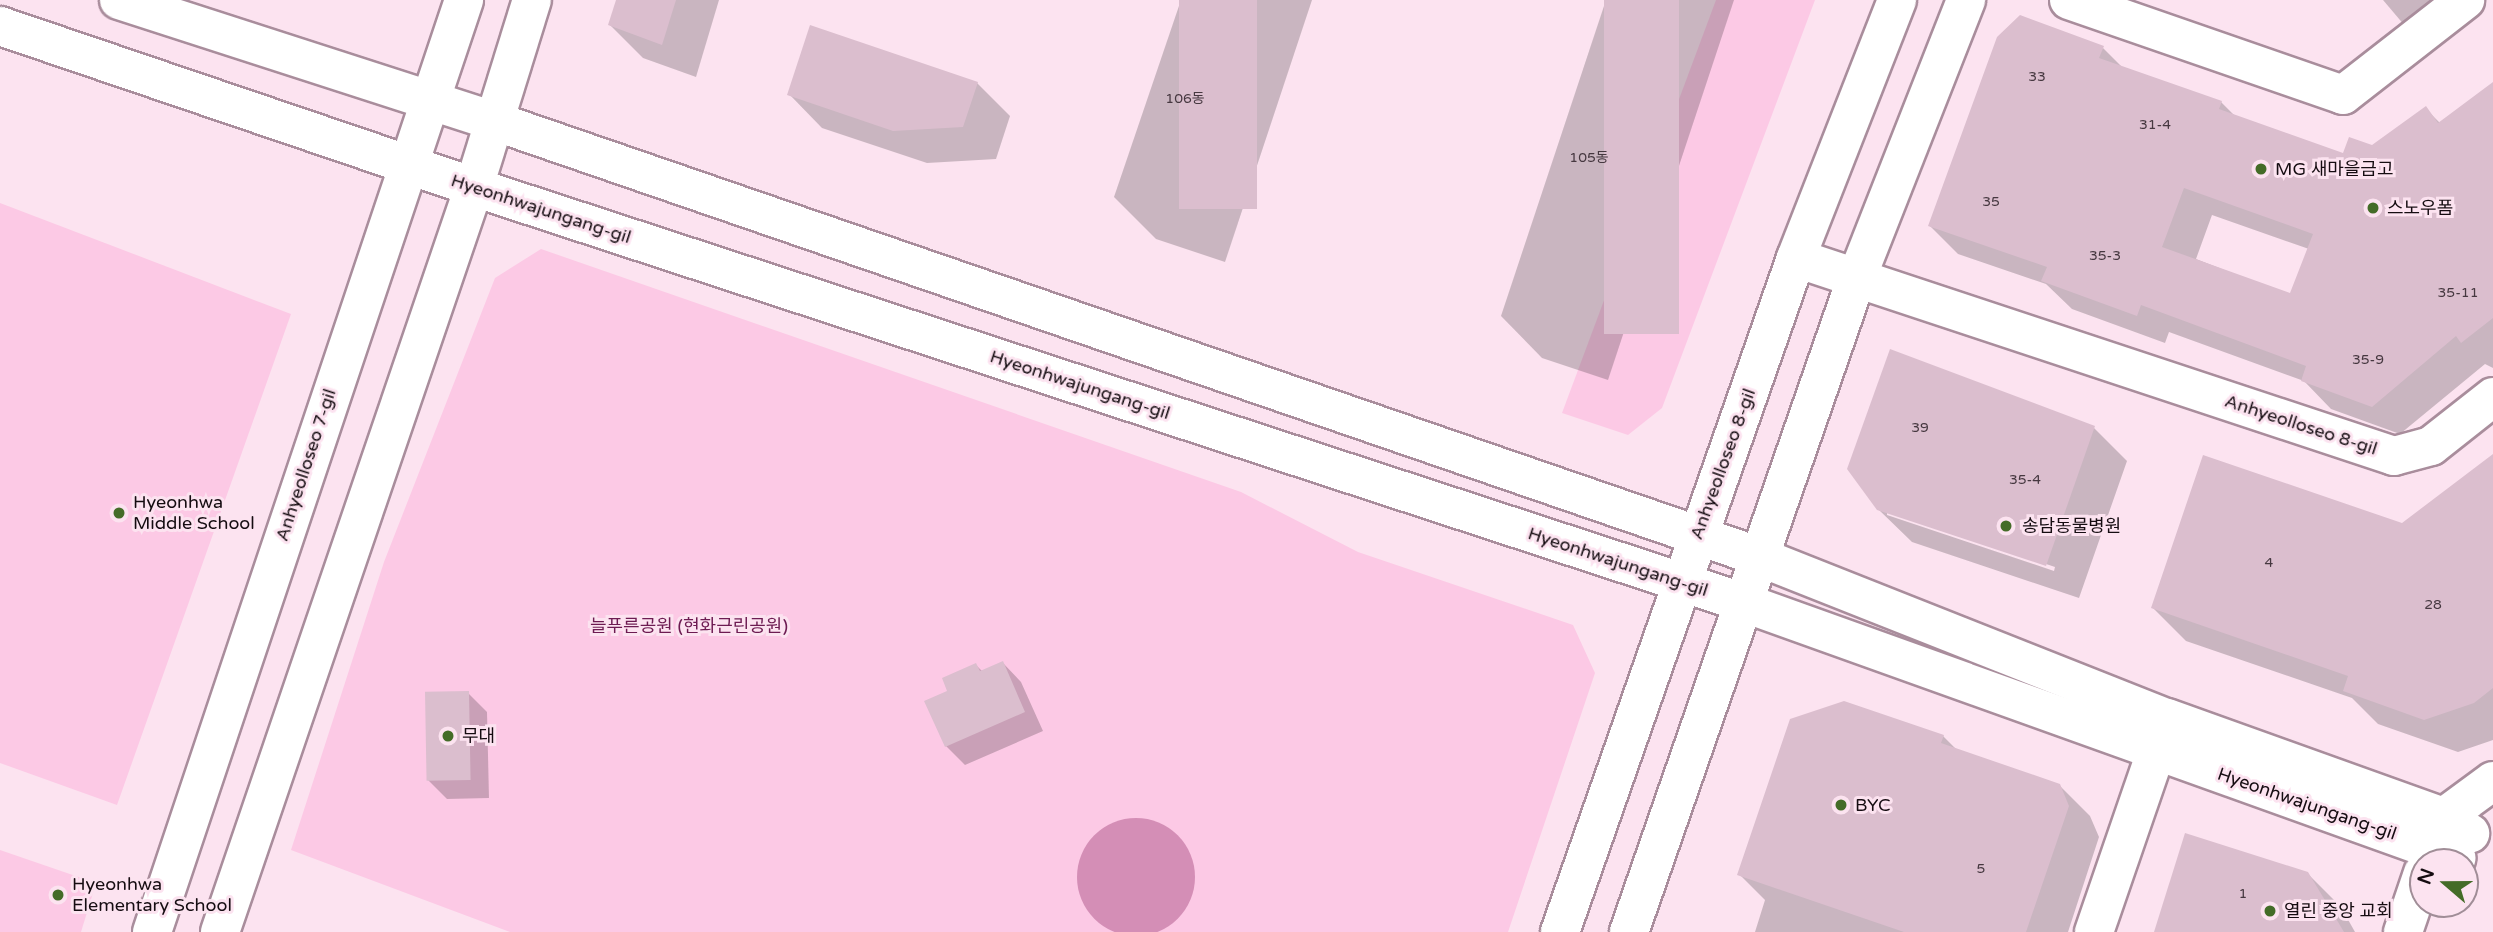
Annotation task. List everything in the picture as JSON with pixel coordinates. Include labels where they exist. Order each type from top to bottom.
[{"type":"street","points":[[119,0],[494,121],[1758,556],[2162,735],[2094,932]]},
{"type":"street","name":"Anhyeolloseo 7-gil","points":[[152,932],[406,164],[464,0]]},
{"type":"street","points":[[220,932],[474,187],[532,0]]},
{"type":"street","name":"Anhyeolloseo 8-gil","points":[[1560,932],[1680,582],[1796,258],[1897,0]]},
{"type":"street","points":[[1629,932],[1857,277],[1966,0]]},
{"type":"street","points":[[2069,0],[2343,95],[2465,0]]},
{"type":"street","name":"Hyeonhwajungang-gil","points":[[0,26],[474,187],[1742,603],[2162,735],[2450,846]]},
{"type":"street","name":"Anhyeolloseo 8-gil","points":[[1796,258],[2394,456],[2431,446],[2493,397]]},
{"type":"street","points":[[2403,932],[2450,846],[2493,781]]},
{"type":"green space","points":[[1716,0],[1815,0],[1662,408],[1628,435],[1562,413]]},
{"type":"green space","name":"Hyeonhwa Middle School","points":[[0,203],[291,314],[117,805],[0,763]]},
{"type":"green space","name":"늘푸른공원 (현화근린공원)","points":[[541,249],[1241,492],[1358,552],[1573,625],[1595,673],[1508,932],[510,932],[291,850],[384,562],[495,278]]},
{"type":"green space","points":[[0,850],[96,883],[81,932],[0,932]]},
{"type":"shaded area","points":[[1136,818],[1159,822],[1178,835],[1191,854],[1195,877],[1191,900],[1178,919],[1159,932],[1136,936],[1113,932],[1094,919],[1081,900],[1077,877],[1081,854],[1094,835],[1113,822]]},
{"type":"building","points":[[616,0],[676,0],[662,45],[608,25]]},
{"type":"building","points":[[1179,0],[1257,0],[1257,209],[1179,209]]},
{"type":"building","points":[[1604,0],[1679,0],[1679,334],[1604,334]]},
{"type":"building","points":[[2020,15],[2104,46],[2099,58],[2222,101],[2219,109],[2343,153],[2349,137],[2372,145],[2426,106],[2438,123],[2493,82],[2493,318],[2461,343],[2456,336],[2372,407],[2301,381],[2306,366],[2141,305],[2137,316],[2041,281],[2047,267],[1928,226],[1997,37]],"holes":[[[2184,188],[2313,234],[2290,293],[2162,247]]]},
{"type":"building","points":[[810,25],[978,82],[963,127],[893,131],[787,95]]},
{"type":"building","points":[[1890,349],[2095,426],[2046,566],[1877,510],[1847,469]]},
{"type":"building","points":[[2493,454],[2493,688],[2474,703],[2424,720],[2343,691],[2348,676],[2151,608],[2203,455],[2402,523]]},
{"type":"building","points":[[1003,661],[1025,712],[945,747],[924,701],[947,691],[942,678],[976,663],[980,671]]},
{"type":"building","name":"무대","points":[[469,691],[471,780],[427,781],[425,692]]},
{"type":"building","points":[[1844,701],[1944,735],[1941,743],[2060,784],[2069,806],[2026,932],[1904,932],[1737,875],[1790,719]]},
{"type":"building","points":[[2185,833],[2308,872],[2344,932],[2154,932]]},
{"type":"place","name":"MG 새마을금고","points":[[2261,169]]},
{"type":"place","name":"스노우폼","points":[[2373,208]]},
{"type":"place","name":"Hyeonhwa Middle School","points":[[119,513]]},
{"type":"place","name":"송담동물병원","points":[[2006,526]]},
{"type":"place","name":"무대","points":[[448,736]]},
{"type":"place","name":"BYC","points":[[1841,805]]},
{"type":"place","name":"Hyeonhwa Elementary School","points":[[58,895]]},
{"type":"place","name":"열린 중앙 교회","points":[[2270,911]]}]
